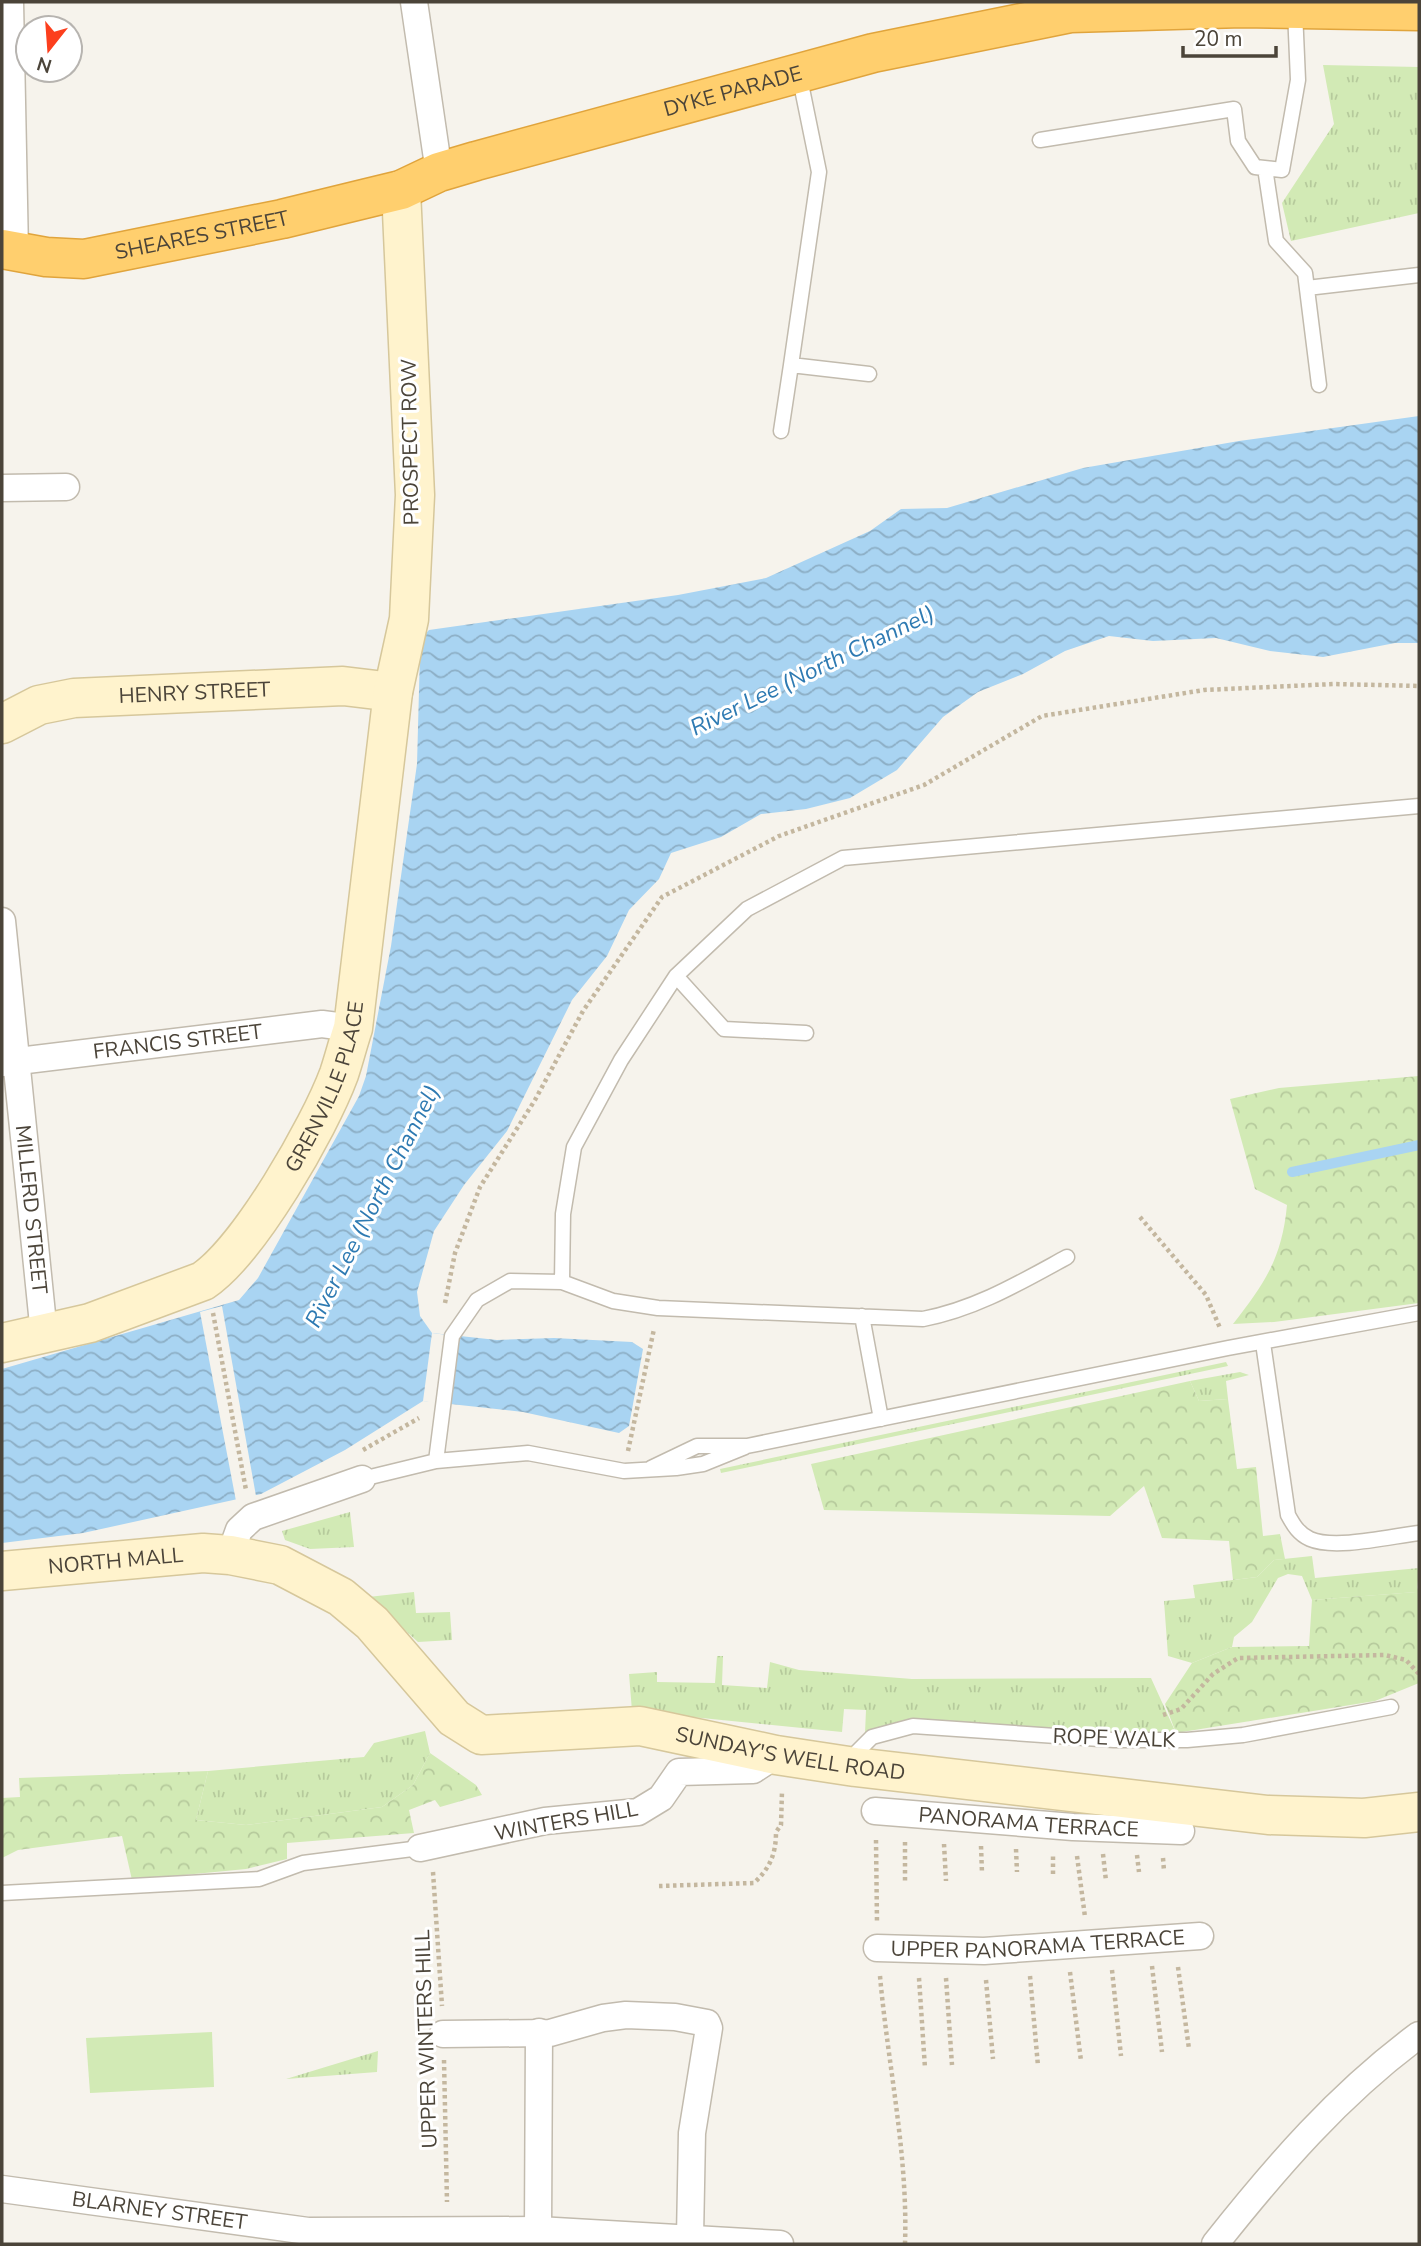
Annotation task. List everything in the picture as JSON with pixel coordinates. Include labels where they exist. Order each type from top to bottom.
[{"type":"highway","name":"DYKE PARADE","points":[[401,190],[439,172],[798,73],[1070,7],[1419,11]]},
{"type":"highway","name":"SHEARES STREET","points":[[8,250],[85,258],[282,219],[401,190]]},
{"type":"main road","name":"PROSPECT ROW","points":[[393,692],[409,619],[415,495],[401,190]]},
{"type":"main road","name":"HENRY STREET","points":[[2,724],[39,705],[74,698],[343,686],[393,692]]},
{"type":"main road","name":"GRENVILLE PLACE","points":[[2,1343],[90,1323],[203,1281],[227,1263],[282,1182],[339,1075],[353,1028],[393,692]]},
{"type":"main road","name":"NORTH MALL","points":[[2,1571],[203,1553],[230,1555]]},
{"type":"main road","name":"SUNDAY'S WELL ROAD","points":[[230,1555],[280,1565],[341,1597],[372,1623],[454,1718],[481,1735],[640,1726],[779,1772],[855,1767],[1268,1815],[1364,1818],[1419,1812]]},
{"type":"street","points":[[8,250],[10,2]]},
{"type":"street","points":[[414,2],[439,172]]},
{"type":"street","points":[[2,488],[66,487]]},
{"type":"street","name":"MILLERD STREET","points":[[2,921],[9,1062],[44,1334]]},
{"type":"street","name":"FRANCIS STREET","points":[[9,1062],[322,1024],[353,1028]]},
{"type":"street","points":[[230,1555],[239,1530],[253,1517],[362,1479]]},
{"type":"street","name":"WINTERS HILL","points":[[425,1847],[545,1821],[638,1812],[661,1798],[679,1772],[779,1772]]},
{"type":"street","name":"PANORAMA TERRACE","points":[[875,1811],[1073,1827],[1181,1831]]},
{"type":"street","name":"UPPER PANORAMA TERRACE","points":[[877,1948],[984,1951],[1174,1938]]},
{"type":"street","points":[[443,2034],[550,2033],[603,2018],[626,2015],[676,2017],[707,2023],[692,2133],[690,2237]]},
{"type":"street","points":[[538,2230],[539,2032]]},
{"type":"street","points":[[1215,2244],[1320,2121],[1368,2074],[1419,2035]]},
{"type":"street","name":"BLARNEY STREET","points":[[2,2189],[308,2231],[538,2230],[780,2244]]},
{"type":"lane","points":[[1040,139],[1234,109],[1238,141],[1255,167],[1282,170],[1298,80],[1294,8]]},
{"type":"lane","points":[[781,431],[819,172],[798,73]]},
{"type":"lane","points":[[1265,168],[1276,241],[1305,273],[1320,385]]},
{"type":"lane","points":[[1307,288],[1419,275]]},
{"type":"lane","points":[[791,366],[869,374]]},
{"type":"lane","points":[[562,1282],[563,1214],[574,1147],[621,1060],[676,976],[747,909],[843,858],[1419,806]]},
{"type":"lane","points":[[676,976],[724,1029],[806,1033]]},
{"type":"lane","points":[[436,1461],[441,1404],[452,1336],[477,1300],[510,1281],[562,1282],[613,1301],[659,1308],[923,1319],[953,1313],[1067,1257]]},
{"type":"lane","points":[[362,1479],[436,1461],[528,1453],[624,1471],[703,1464],[747,1446],[1228,1348],[1419,1313]]},
{"type":"lane","points":[[862,1316],[881,1419]]},
{"type":"lane","points":[[1263,1343],[1288,1515],[1297,1531],[1311,1539],[1327,1543],[1419,1533]]},
{"type":"lane","name":"ROPE WALK","points":[[855,1767],[857,1752],[872,1737],[913,1726],[1114,1740],[1187,1740],[1243,1735],[1391,1707]]},
{"type":"lane","points":[[2,1893],[259,1879],[303,1863],[425,1847]]},
{"type":"path","points":[[444,1307],[454,1253],[480,1187],[536,1100],[583,1011],[662,897],[779,836],[924,785],[1042,716],[1203,690],[1334,684],[1419,686]]},
{"type":"path","points":[[1140,1217],[1206,1295],[1228,1348]]},
{"type":"path","points":[[212,1308],[248,1497]]},
{"type":"path","points":[[624,1471],[659,1308]]},
{"type":"path","points":[[1157,1715],[1181,1709],[1213,1674],[1238,1658],[1385,1655],[1406,1660],[1419,1674]]},
{"type":"path","points":[[659,1886],[754,1883],[776,1852],[776,1832],[781,1825],[779,1772]]},
{"type":"path","points":[[875,1811],[877,1948],[897,2111],[905,2199],[905,2244]]},
{"type":"path","points":[[905,1814],[905,1883]]},
{"type":"path","points":[[942,1816],[946,1881]]},
{"type":"path","points":[[1073,1827],[1089,1945],[1121,2056]]},
{"type":"path","name":"UPPER WINTERS HILL","points":[[425,1847],[443,2034],[448,2231]]},
{"type":"path","points":[[1174,1938],[1189,2049]]},
{"type":"path","points":[[1162,2052],[1174,1938]]},
{"type":"path","points":[[1080,2061],[1089,1945]]},
{"type":"path","points":[[1027,1948],[1038,2066]]},
{"type":"path","points":[[917,1950],[925,2068]]},
{"type":"path","points":[[944,1951],[952,2065]]},
{"type":"path","points":[[984,1951],[993,2059]]},
{"type":"green space","points":[[1323,65],[1419,67],[1419,213],[1291,241],[1282,203],[1334,124]]},
{"type":"green space","points":[[1419,1076],[1419,1303],[1274,1322],[1233,1324],[1270,1269],[1281,1240],[1287,1205],[1255,1189],[1230,1099],[1279,1088]]},
{"type":"green space","points":[[1226,1362],[1228,1366],[721,1473],[720,1469]]},
{"type":"green space","points":[[1240,1372],[1249,1375],[1226,1381],[1228,1399],[1199,1401],[1190,1381]]},
{"type":"green space","points":[[1190,1381],[1199,1401],[1228,1399],[1237,1469],[1256,1467],[1263,1536],[1280,1534],[1285,1559],[1274,1560],[1257,1577],[1233,1580],[1229,1541],[1162,1538],[1144,1486],[1110,1516],[824,1510],[811,1464]]},
{"type":"green space","points":[[350,1512],[354,1547],[310,1549],[285,1540],[282,1531]]},
{"type":"green space","points":[[1312,1556],[1315,1578],[1419,1568],[1417,1592],[1312,1600],[1302,1576],[1288,1574],[1278,1578],[1252,1622],[1234,1637],[1232,1647],[1192,1663],[1168,1656],[1164,1601],[1195,1598],[1193,1585],[1257,1577],[1274,1560]]},
{"type":"green space","points":[[1419,1585],[1419,1683],[1375,1701],[1176,1733],[1165,1704],[1192,1663],[1232,1647],[1309,1646],[1312,1600],[1416,1592]]},
{"type":"green space","points":[[414,1592],[416,1613],[450,1612],[452,1640],[418,1642],[368,1597]]},
{"type":"green space","points":[[717,1656],[723,1656],[722,1685],[767,1688],[770,1662],[799,1670],[912,1679],[1151,1678],[1176,1733],[1064,1732],[951,1721],[908,1721],[865,1733],[866,1710],[844,1709],[842,1732],[632,1711],[629,1674],[657,1672],[657,1682],[715,1683]]},
{"type":"green space","points":[[425,1731],[430,1753],[413,1785],[382,1807],[246,1825],[196,1820],[208,1771],[364,1757],[374,1743]]},
{"type":"green space","points":[[430,1753],[476,1785],[482,1795],[440,1807],[435,1800],[409,1810],[414,1833],[287,1843],[287,1859],[246,1869],[132,1880],[122,1836],[18,1850],[2,1858],[2,1798],[20,1797],[19,1778],[208,1771],[196,1820],[246,1825],[382,1807],[413,1785]]},
{"type":"green space","points":[[212,2032],[214,2087],[90,2093],[86,2038]]},
{"type":"green space","points":[[378,2051],[377,2072],[286,2079]]},
{"type":"water","name":"River Lee (North Channel)","points":[[1419,416],[1419,643],[1395,643],[1323,657],[1270,651],[1216,638],[1153,641],[1109,636],[1065,651],[1023,674],[978,692],[943,717],[897,770],[850,798],[806,809],[761,814],[721,837],[671,853],[659,879],[629,910],[607,956],[572,1000],[507,1131],[464,1185],[434,1231],[417,1292],[420,1316],[432,1333],[497,1340],[554,1338],[632,1342],[643,1349],[629,1426],[619,1433],[523,1412],[423,1401],[345,1450],[261,1494],[83,1533],[2,1543],[2,1369],[239,1300],[258,1278],[359,1096],[366,1076],[391,946],[417,764],[420,654],[424,635],[429,630],[678,595],[766,578],[870,531],[901,509],[947,508],[1083,468],[1239,441]]},
{"type":"pier","points":[[222,1306],[256,1496],[236,1501],[200,1312]]},
{"type":"pier","points":[[432,1333],[455,1336],[446,1405],[423,1401]]},
{"type":"waterway","points":[[1292,1172],[1419,1145]]}]
